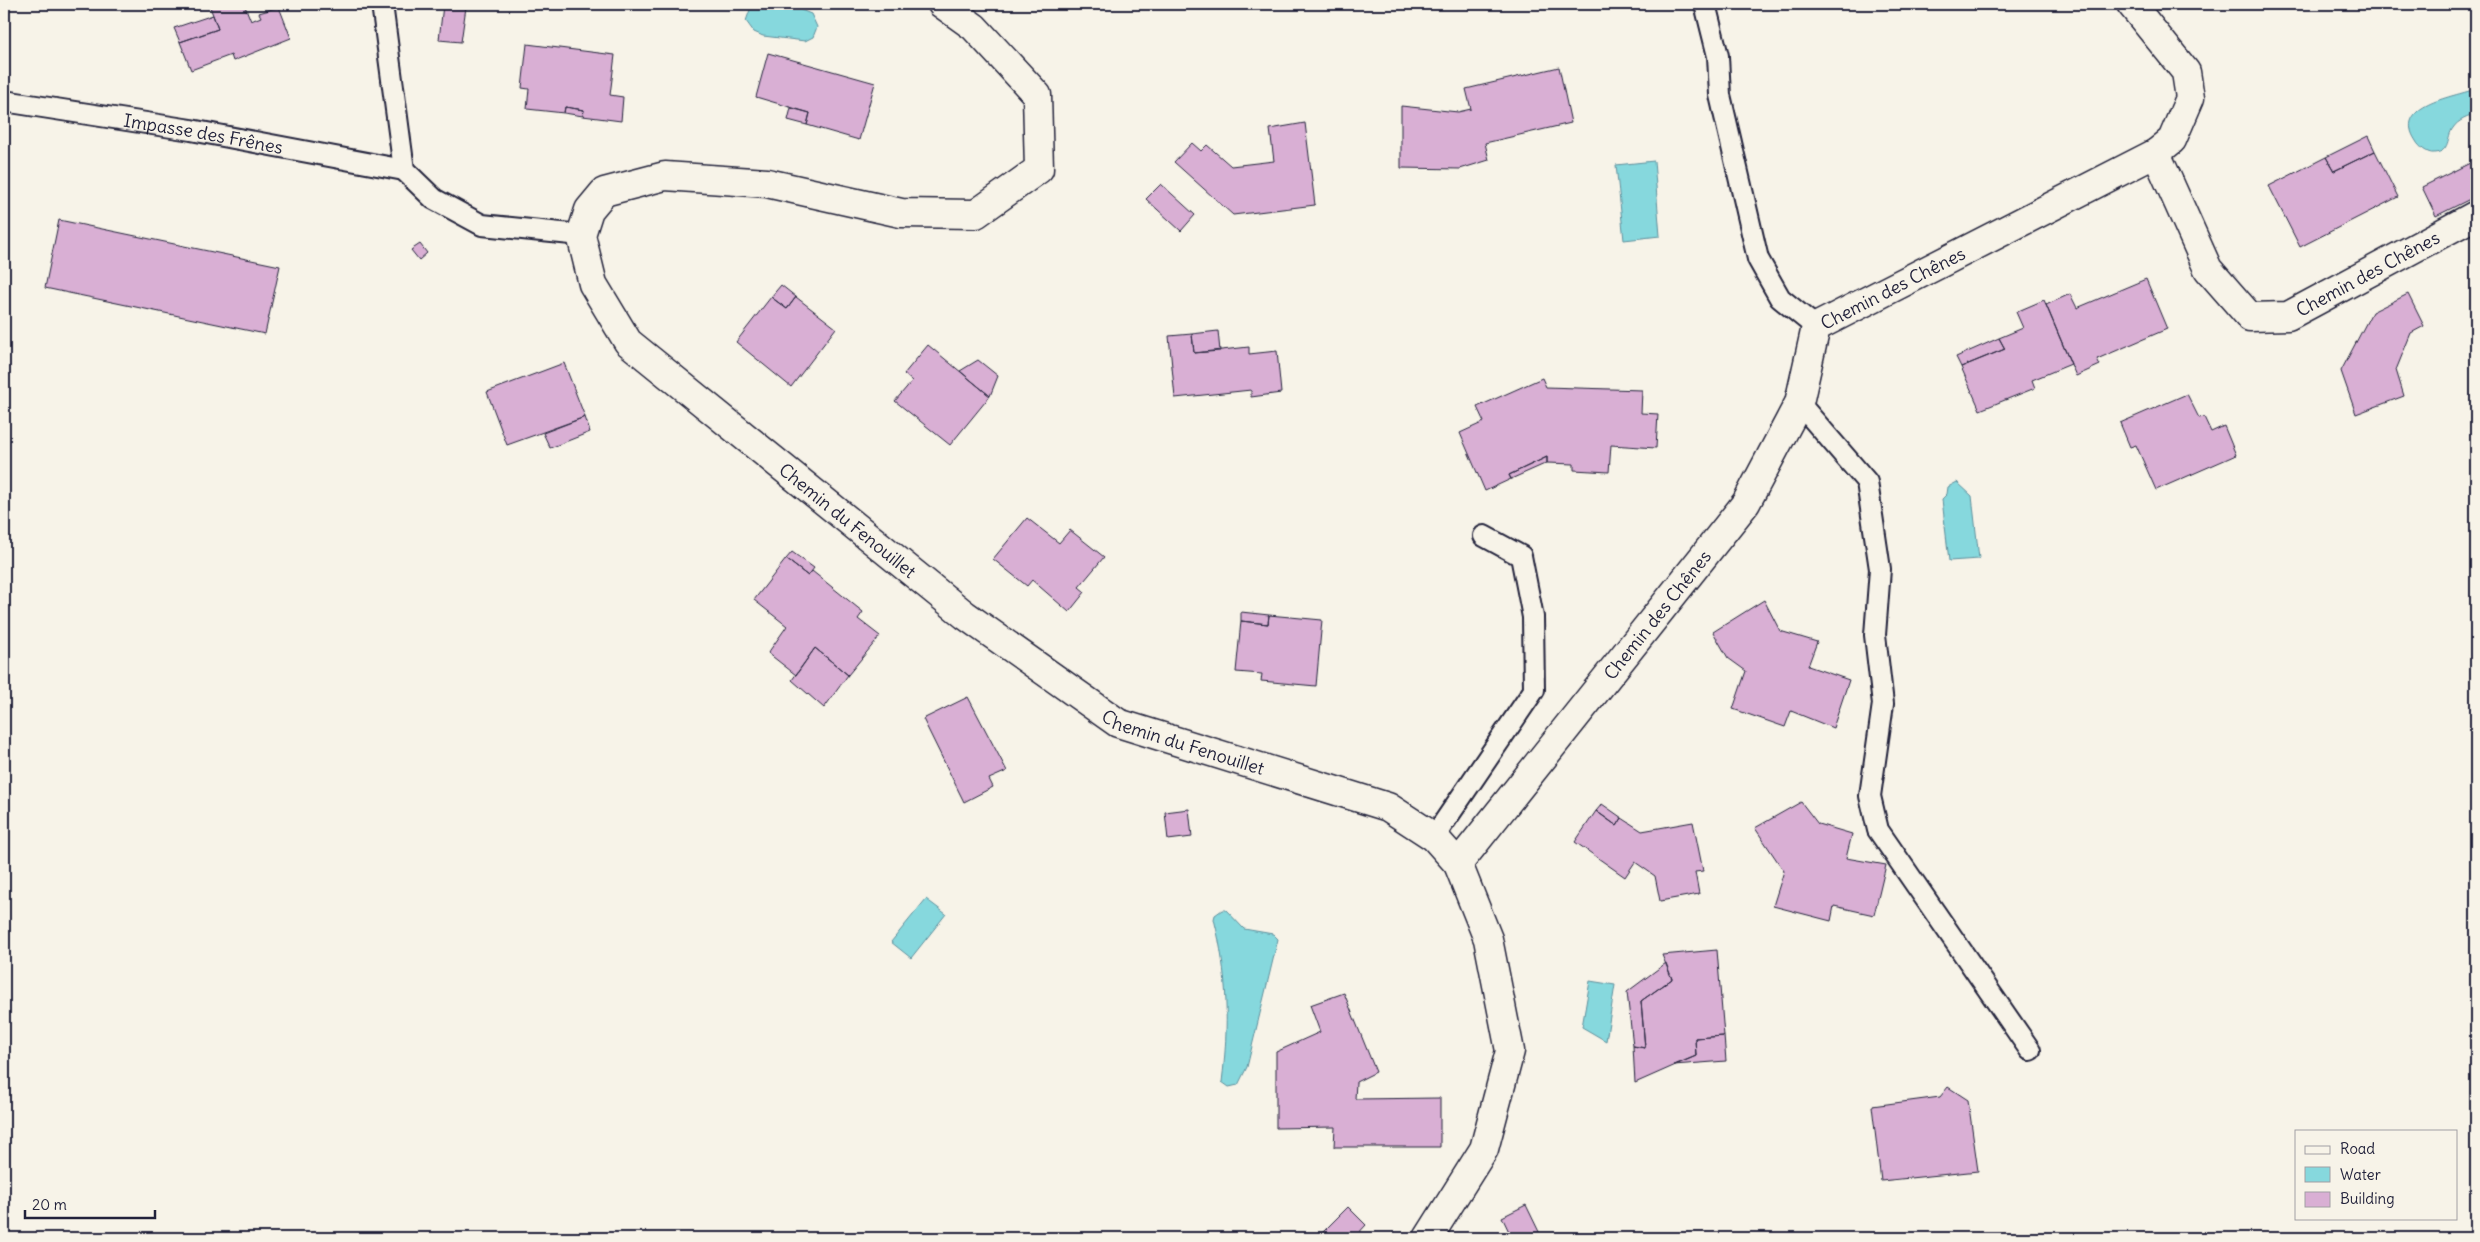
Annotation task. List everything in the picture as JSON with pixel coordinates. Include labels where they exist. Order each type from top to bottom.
[{"type":"street","points":[[581,236],[589,210],[604,192],[665,176],[767,183],[901,213],[976,214],[1039,169],[1037,95],[974,28],[942,4]]},
{"type":"street","points":[[2132,4],[2186,72],[2190,98],[2172,140],[2156,153]]},
{"type":"street","name":"Chemin des Chênes","points":[[1458,864],[1746,503],[1799,403],[1816,327],[2156,153],[2208,269],[2250,317],[2288,316],[2476,215]]},
{"type":"street","name":"Chemin du Fenouillet","points":[[581,236],[593,284],[628,342],[965,615],[1005,644],[1118,723],[1388,807],[1434,837],[1458,864],[1488,939],[1510,1051],[1484,1149],[1428,1238]]},
{"type":"lane","points":[[382,4],[404,170],[434,199],[482,225],[581,236]]},
{"type":"lane","points":[[1705,4],[1718,56],[1720,96],[1758,259],[1780,298],[1816,327]]},
{"type":"lane","name":"Impasse des Frênes","points":[[4,101],[191,130],[404,170]]},
{"type":"lane","points":[[1799,403],[1867,482],[1880,569],[1875,635],[1883,704],[1870,796],[1878,830],[2030,1050]]},
{"type":"lane","points":[[1434,837],[1534,690],[1533,617],[1521,556],[1484,536]]},
{"type":"water","points":[[752,4],[786,4],[811,14],[817,27],[813,37],[805,41],[763,36],[754,32],[746,21]]},
{"type":"water","points":[[2469,91],[2476,91],[2476,114],[2463,119],[2455,125],[2443,150],[2432,153],[2421,148],[2411,129],[2411,120],[2417,112],[2436,101]]},
{"type":"water","points":[[1654,161],[1660,236],[1624,240],[1616,165]]},
{"type":"water","points":[[1957,482],[1972,496],[1979,559],[1949,561],[1942,499],[1947,494],[1948,487]]},
{"type":"water","points":[[926,899],[946,914],[911,958],[891,942]]},
{"type":"water","points":[[1222,910],[1226,910],[1244,929],[1273,934],[1278,939],[1247,1067],[1238,1085],[1229,1087],[1222,1082],[1226,1041],[1226,1000],[1219,939],[1214,919],[1215,915]]},
{"type":"water","points":[[1590,981],[1615,985],[1606,1041],[1582,1027]]},
{"type":"building","points":[[209,4],[244,4],[251,21],[261,17],[259,13],[279,7],[291,38],[233,61],[231,55],[191,70],[180,42],[218,29]]},
{"type":"building","points":[[443,5],[466,7],[461,42],[439,40]]},
{"type":"building","points":[[213,15],[218,29],[180,42],[174,28]]},
{"type":"building","points":[[527,44],[615,55],[610,95],[623,97],[621,121],[583,116],[584,110],[565,107],[564,113],[527,109],[529,89],[522,88]]},
{"type":"building","points":[[768,53],[875,83],[859,140],[807,125],[810,113],[756,97]]},
{"type":"building","points":[[1559,67],[1571,123],[1485,143],[1489,160],[1460,169],[1401,168],[1401,106],[1458,112],[1471,109],[1466,89]]},
{"type":"building","points":[[565,107],[584,110],[583,116],[564,113]]},
{"type":"building","points":[[791,108],[810,113],[807,125],[788,120]]},
{"type":"building","points":[[1305,123],[1315,205],[1233,215],[1174,162],[1192,143],[1201,151],[1207,145],[1231,166],[1274,161],[1270,129]]},
{"type":"building","points":[[2368,136],[2375,151],[2334,171],[2326,157]]},
{"type":"building","points":[[2375,151],[2398,197],[2300,247],[2269,186],[2326,157],[2334,171]]},
{"type":"building","points":[[2474,161],[2476,166],[2476,196],[2436,216],[2422,187]]},
{"type":"building","points":[[1161,184],[1195,215],[1181,231],[1146,199]]},
{"type":"building","points":[[59,220],[280,266],[265,334],[45,288]]},
{"type":"building","points":[[420,244],[427,253],[419,260],[411,250]]},
{"type":"building","points":[[2146,279],[2167,329],[2097,359],[2100,365],[2076,376],[2046,305],[2070,294],[2077,308]]},
{"type":"building","points":[[781,285],[796,297],[787,309],[771,297]]},
{"type":"building","points":[[2408,294],[2424,326],[2411,333],[2396,370],[2404,396],[2356,414],[2341,371],[2372,312]]},
{"type":"building","points":[[771,297],[787,309],[796,297],[836,328],[791,387],[736,342]]},
{"type":"building","points":[[2044,300],[2071,364],[2032,380],[2035,388],[1980,410],[1961,367],[2005,349],[1999,338],[2023,328],[2016,312]]},
{"type":"building","points":[[1218,331],[1220,351],[1194,353],[1192,334]]},
{"type":"building","points":[[1192,334],[1194,353],[1249,347],[1249,354],[1277,351],[1281,393],[1251,397],[1251,390],[1175,398],[1169,336]]},
{"type":"building","points":[[1999,338],[2005,349],[1961,367],[1956,357]]},
{"type":"building","points":[[928,345],[990,396],[950,445],[895,401],[912,381],[904,374]]},
{"type":"building","points":[[978,360],[998,376],[990,396],[960,371]]},
{"type":"building","points":[[564,363],[585,417],[507,445],[487,392]]},
{"type":"building","points":[[1542,378],[1546,387],[1642,390],[1641,413],[1658,414],[1656,448],[1611,445],[1609,472],[1574,470],[1574,464],[1547,463],[1547,457],[1509,475],[1511,479],[1485,491],[1460,433],[1484,422],[1477,407]]},
{"type":"building","points":[[2187,394],[2199,418],[2204,417],[2211,432],[2224,426],[2236,455],[2156,490],[2136,445],[2130,447],[2120,423]]},
{"type":"building","points":[[585,417],[590,432],[550,448],[543,433]]},
{"type":"building","points":[[1547,457],[1547,463],[1511,479],[1509,475]]},
{"type":"building","points":[[1027,518],[1059,543],[1070,530],[1104,557],[1079,587],[1085,592],[1069,612],[1032,580],[1027,586],[993,559]]},
{"type":"building","points":[[792,552],[814,568],[808,576],[786,559]]},
{"type":"building","points":[[786,559],[808,576],[812,571],[863,612],[858,619],[880,636],[848,675],[815,648],[796,675],[768,653],[787,626],[754,600]]},
{"type":"building","points":[[1764,600],[1780,631],[1817,642],[1808,666],[1849,680],[1833,728],[1791,711],[1785,727],[1733,709],[1746,671],[1728,658],[1713,632]]},
{"type":"building","points":[[1241,612],[1269,615],[1268,624],[1241,621]]},
{"type":"building","points":[[1269,615],[1322,620],[1316,686],[1261,681],[1262,674],[1236,672],[1241,621],[1268,624]]},
{"type":"building","points":[[815,648],[848,675],[824,708],[792,680]]},
{"type":"building","points":[[968,697],[1007,771],[989,779],[993,787],[964,802],[923,719]]},
{"type":"building","points":[[1801,802],[1818,824],[1852,834],[1846,858],[1886,865],[1874,915],[1834,906],[1831,921],[1773,906],[1784,871],[1755,828]]},
{"type":"building","points":[[1602,804],[1622,818],[1617,826],[1596,811]]},
{"type":"building","points":[[1189,809],[1192,837],[1168,840],[1165,812]]},
{"type":"building","points":[[1596,811],[1617,826],[1622,818],[1642,831],[1693,822],[1703,871],[1695,872],[1699,894],[1660,901],[1655,876],[1635,862],[1625,877],[1575,842]]},
{"type":"building","points":[[1717,950],[1724,1036],[1695,1038],[1696,1056],[1635,1083],[1633,1046],[1645,1048],[1641,1001],[1672,979],[1662,955]]},
{"type":"building","points":[[1666,963],[1672,979],[1641,1001],[1645,1048],[1633,1046],[1627,992]]},
{"type":"building","points":[[1344,993],[1376,1072],[1356,1082],[1355,1099],[1440,1098],[1440,1147],[1334,1147],[1335,1127],[1276,1128],[1276,1052],[1320,1032],[1310,1005]]},
{"type":"building","points":[[1724,1036],[1726,1061],[1674,1065],[1696,1056],[1695,1038]]},
{"type":"building","points":[[1948,1087],[1968,1100],[1978,1171],[1881,1181],[1872,1106],[1940,1097]]},
{"type":"building","points":[[1526,1205],[1542,1238],[1512,1238],[1502,1217]]},
{"type":"building","points":[[1348,1207],[1366,1225],[1354,1238],[1317,1238]]}]
